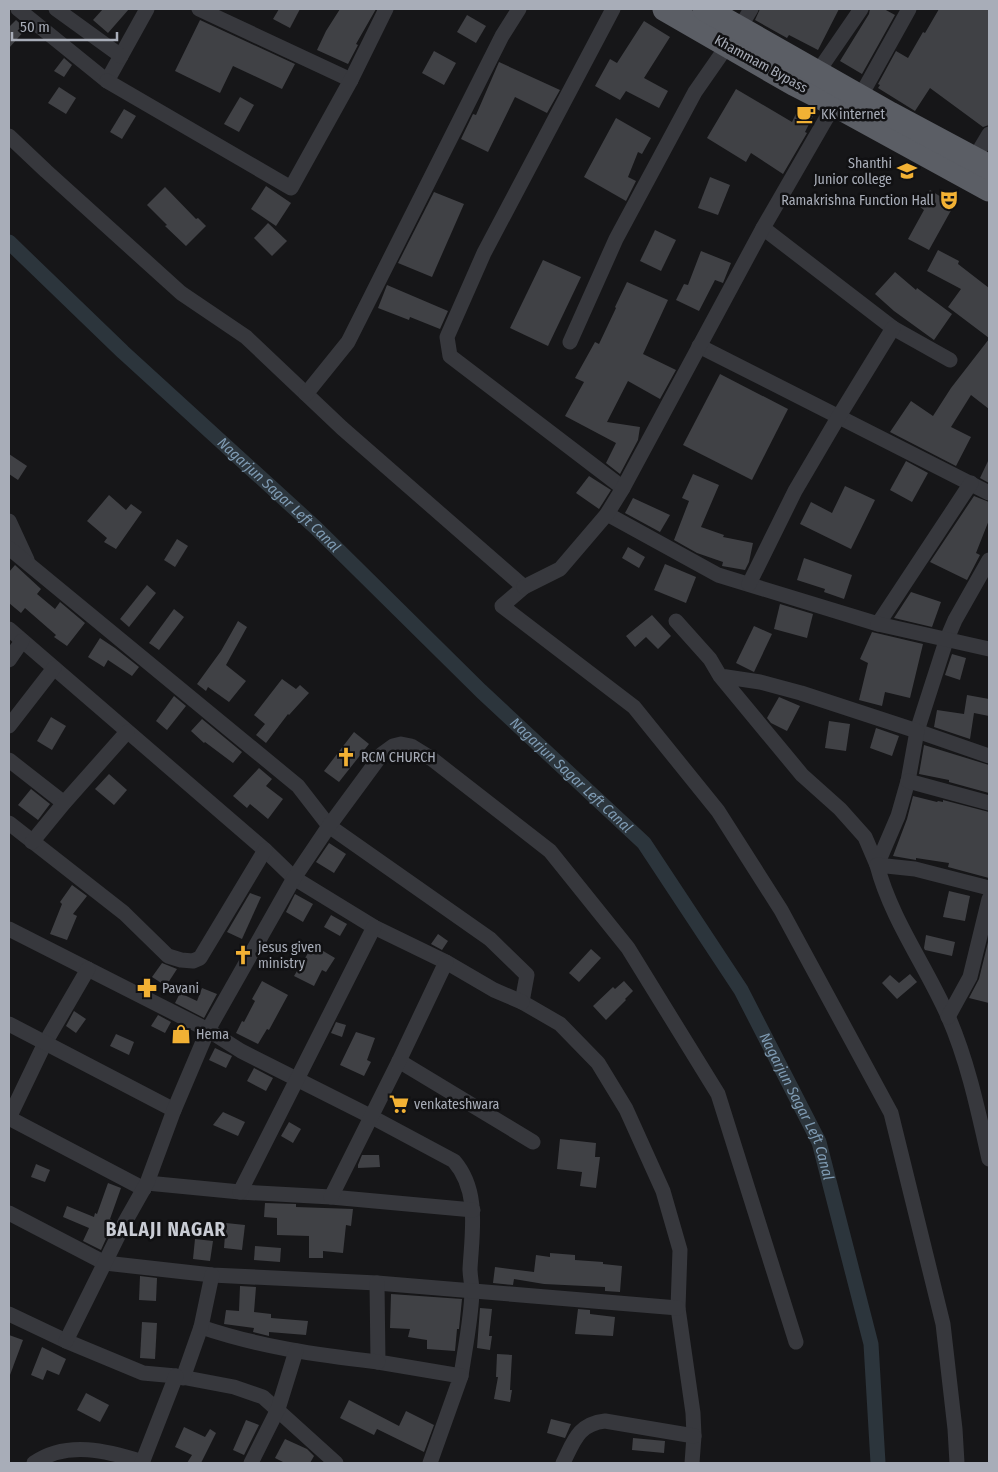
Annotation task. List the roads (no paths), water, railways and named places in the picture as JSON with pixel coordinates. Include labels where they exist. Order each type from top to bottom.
[{"type":"highway","name":"Khammam Bypass","points":[[665,9],[739,28],[795,84],[846,96],[981,163]]},
{"type":"highway","name":"Khammam Bypass","points":[[705,9],[818,73],[846,96],[989,190]]},
{"type":"street","points":[[18,9],[107,81],[291,188],[351,80],[386,9]]},
{"type":"street","points":[[56,9],[121,56]]},
{"type":"street","points":[[107,81],[147,9]]},
{"type":"street","points":[[199,9],[351,80]]},
{"type":"street","points":[[306,394],[348,342],[502,36],[519,9]]},
{"type":"street","points":[[613,9],[484,253],[447,337],[450,356],[624,488]]},
{"type":"street","points":[[818,73],[861,9]]},
{"type":"street","points":[[909,9],[846,96],[763,228],[624,488],[606,514],[560,569],[524,587],[502,606],[634,707],[718,811],[782,910],[891,1113],[943,1324],[955,1428],[957,1463]]},
{"type":"street","points":[[570,342],[616,239],[695,92],[739,28]]},
{"type":"street","points":[[981,163],[989,134]]},
{"type":"street","points":[[9,136],[46,172],[181,293],[246,337],[342,428],[524,587]]},
{"type":"street","points":[[763,228],[893,328],[950,360]]},
{"type":"street","points":[[749,584],[795,491],[893,328]]},
{"type":"street","points":[[699,346],[989,493]]},
{"type":"street","points":[[878,624],[970,483]]},
{"type":"street","points":[[606,514],[718,575],[878,624],[946,641],[989,649]]},
{"type":"street","points":[[9,521],[30,565]]},
{"type":"street","points":[[9,548],[298,786],[329,826],[490,939],[527,975],[522,1002]]},
{"type":"street","points":[[877,865],[898,816],[908,780],[917,731],[946,641],[955,620],[989,560]]},
{"type":"street","points":[[676,621],[710,658],[720,676],[802,776],[840,809],[865,837],[877,865],[883,889],[948,1017],[971,1078],[989,1159]]},
{"type":"street","points":[[9,629],[265,850],[294,878],[374,927],[446,962],[494,990],[522,1002],[560,1024],[598,1063],[626,1109],[663,1192],[680,1250],[678,1308],[693,1413],[692,1463]]},
{"type":"street","points":[[9,660],[22,641]]},
{"type":"street","points":[[9,726],[54,668]]},
{"type":"street","points":[[720,676],[760,682],[801,693],[989,756]]},
{"type":"street","points":[[32,842],[64,802],[128,732]]},
{"type":"street","points":[[66,1341],[145,1186],[174,1110],[208,1030],[294,878],[329,826],[382,754],[393,746],[401,744],[411,746],[432,759],[550,851],[628,948],[718,1094],[796,1342]]},
{"type":"street","points":[[9,760],[64,802]]},
{"type":"street","points":[[908,780],[989,803]]},
{"type":"street","points":[[11,827],[124,912],[168,956],[181,960],[193,961],[200,958],[265,850]]},
{"type":"street","points":[[877,865],[915,869],[989,888]]},
{"type":"street","points":[[948,1017],[970,977],[989,899]]},
{"type":"street","points":[[240,1192],[374,927]]},
{"type":"street","points":[[9,929],[208,1030],[241,1051],[297,1078],[454,1161],[460,1168],[469,1188],[473,1210],[470,1271],[472,1291],[462,1376],[430,1463]]},
{"type":"street","points":[[331,1197],[446,962]]},
{"type":"street","points":[[88,969],[45,1043],[9,1118],[145,1186],[331,1197],[473,1210]]},
{"type":"street","points":[[9,1024],[174,1110]]},
{"type":"street","points":[[399,1061],[533,1142]]},
{"type":"street","points":[[9,1213],[105,1263],[212,1275],[377,1283],[678,1308]]},
{"type":"street","points":[[34,1463],[44,1456],[66,1450],[94,1450],[114,1453],[143,1462],[201,1327],[212,1275]]},
{"type":"street","points":[[377,1283],[378,1362]]},
{"type":"street","points":[[9,1314],[66,1341],[143,1373],[180,1377],[247,1390],[263,1397],[336,1463]]},
{"type":"street","points":[[201,1327],[237,1339],[296,1351],[462,1376]]},
{"type":"street","points":[[251,1463],[278,1409],[296,1351]]},
{"type":"street","points":[[563,1463],[576,1438],[584,1428],[593,1423],[605,1421],[694,1436]]},
{"type":"waterway","name":"Nagarjun Sagar Left Canal","points":[[9,242],[123,352],[316,528],[481,691],[644,843],[741,990],[819,1142],[871,1344],[878,1463]]},
{"type":"place","name":"KK internet","points":[[806,114]]},
{"type":"place","name":"Shanthi Junior college","points":[[907,171]]},
{"type":"place","name":"Ramakrishna Function Hall","points":[[949,200]]},
{"type":"place","name":"RCM CHURCH","points":[[346,757]]},
{"type":"place","name":"jesus given ministry","points":[[243,955]]},
{"type":"place","name":"Pavani","points":[[147,988]]},
{"type":"place","name":"Hema","points":[[181,1034]]},
{"type":"place","name":"venkateshwara","points":[[399,1104]]},
{"type":"district","name":"BALAJI NAGAR","points":[[166,1229]]}]
